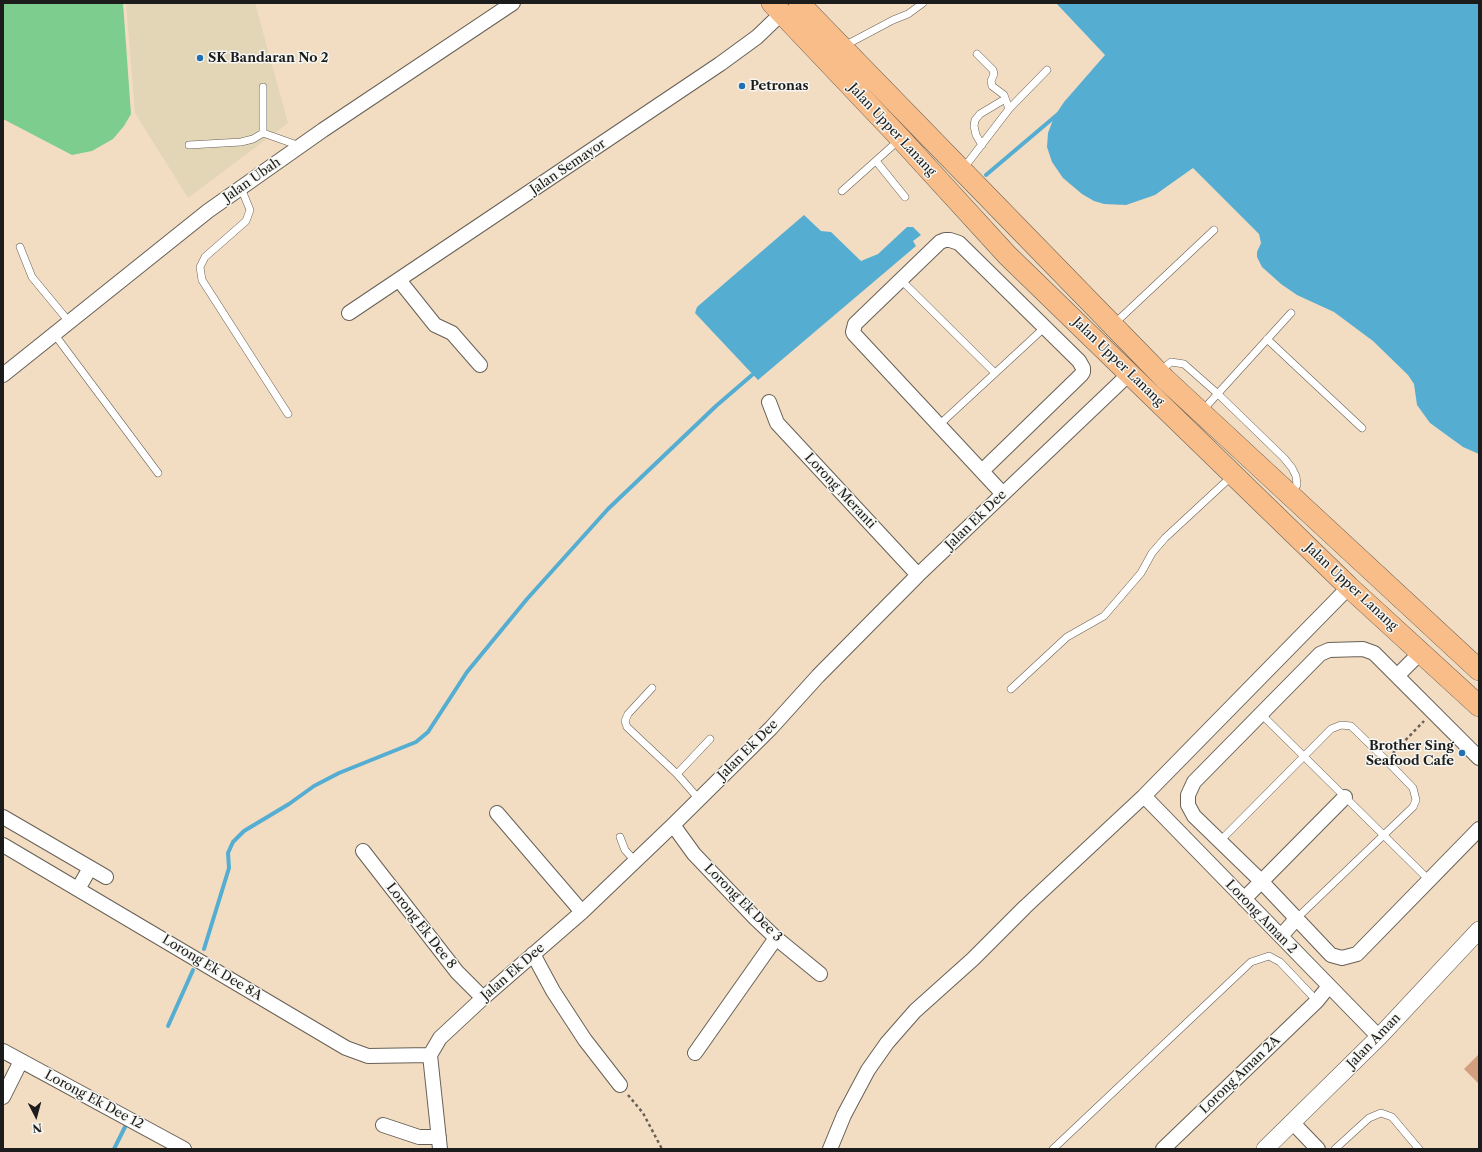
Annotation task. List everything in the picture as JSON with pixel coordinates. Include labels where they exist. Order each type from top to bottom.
[{"type":"main road","name":"Jalan Upper Lanang","points":[[784,6],[842,47],[1159,372],[1479,670]]},
{"type":"main road","name":"Jalan Upper Lanang","points":[[784,6],[901,139],[1007,255],[1349,587],[1479,706]]},
{"type":"street","name":"Jalan Ubah","points":[[3,375],[70,323],[208,211],[300,146],[513,3]]},
{"type":"street","name":"Jalan Semayor","points":[[349,313],[720,64],[757,37],[784,6]]},
{"type":"street","points":[[982,471],[1084,372],[1082,364],[959,243],[945,240],[940,242],[855,324],[853,332],[1003,494]]},
{"type":"street","points":[[990,273],[1007,255]]},
{"type":"street","points":[[399,280],[435,325],[452,332],[480,366]]},
{"type":"street","name":"Jalan Ek Dee","points":[[430,1055],[440,1038],[483,998],[582,912],[673,825],[698,798],[771,728],[818,676],[918,575],[1129,374]]},
{"type":"street","name":"Lorong Meranti","points":[[769,402],[777,423],[918,575]]},
{"type":"street","points":[[830,1149],[855,1092],[886,1043],[915,1011],[973,959],[1025,907],[1144,796],[1349,587]]},
{"type":"street","points":[[1479,758],[1374,653],[1363,649],[1329,650],[1320,654],[1194,782],[1188,795],[1188,805],[1194,816],[1261,881],[1331,955],[1348,958],[1357,954],[1479,829]]},
{"type":"street","points":[[1397,676],[1421,652]]},
{"type":"street","name":"Lorong Aman 2","points":[[1144,796],[1379,1037]]},
{"type":"street","points":[[1244,898],[1345,797]]},
{"type":"street","points":[[497,813],[582,912]]},
{"type":"street","points":[[3,817],[106,877]]},
{"type":"street","name":"Lorong Ek Dee 3","points":[[673,825],[715,877],[776,938],[820,974]]},
{"type":"street","points":[[1203,857],[1220,841]]},
{"type":"street","name":"Lorong Ek Dee 8A","points":[[3,845],[346,1048],[368,1056],[430,1055]]},
{"type":"street","name":"Lorong Ek Dee 8","points":[[363,851],[457,972],[483,998]]},
{"type":"street","points":[[78,889],[90,868]]},
{"type":"street","points":[[1280,936],[1297,918]]},
{"type":"street","name":"Jalan Aman","points":[[1265,1149],[1379,1037],[1479,930]]},
{"type":"street","points":[[694,1053],[776,938]]},
{"type":"street","points":[[533,954],[553,991],[585,1040],[620,1085]]},
{"type":"street","name":"Lorong Aman 2A","points":[[1163,1149],[1317,1000],[1329,986]]},
{"type":"street","name":"Lorong Ek Dee 12","points":[[3,1051],[184,1149]]},
{"type":"street","points":[[383,1125],[439,1143],[430,1055]]},
{"type":"street","points":[[3,1097],[21,1061]]},
{"type":"street","points":[[1292,1122],[1318,1149]]},
{"type":"lane","points":[[842,47],[893,20],[908,14],[923,3]]},
{"type":"lane","points":[[977,54],[993,70],[994,74],[991,81],[992,86],[999,90],[1009,109]]},
{"type":"lane","points":[[962,171],[1009,109],[1047,70]]},
{"type":"lane","points":[[263,87],[263,133]]},
{"type":"lane","points":[[982,145],[976,135],[974,126],[975,120],[980,114],[1005,99]]},
{"type":"lane","points":[[263,133],[300,146]]},
{"type":"lane","points":[[189,145],[242,142],[253,139],[263,133]]},
{"type":"lane","points":[[842,191],[901,139]]},
{"type":"lane","points":[[876,160],[905,197]]},
{"type":"lane","points":[[241,188],[250,210],[246,221],[205,257],[200,267],[202,280],[288,414]]},
{"type":"lane","points":[[1113,326],[1214,230]]},
{"type":"lane","points":[[20,247],[32,277],[70,323]]},
{"type":"lane","points":[[901,280],[995,373]]},
{"type":"lane","points":[[1201,412],[1291,313]]},
{"type":"lane","points":[[939,425],[1044,328]]},
{"type":"lane","points":[[55,335],[158,473]]},
{"type":"lane","points":[[1267,340],[1362,428]]},
{"type":"lane","points":[[1159,372],[1171,362],[1184,364],[1218,394],[1284,458],[1292,468],[1296,476],[1297,485],[1290,495]]},
{"type":"lane","points":[[1011,689],[1067,637],[1104,616],[1141,573],[1157,548],[1233,475]]},
{"type":"lane","points":[[652,688],[628,714],[625,721],[627,727],[677,774],[698,798]]},
{"type":"lane","points":[[1261,714],[1429,880]]},
{"type":"lane","points":[[1220,841],[1330,729],[1341,725],[1351,726],[1386,760],[1413,788],[1416,800],[1413,807],[1297,918]]},
{"type":"lane","points":[[677,774],[710,740]]},
{"type":"lane","points":[[620,837],[625,850],[635,861]]},
{"type":"lane","points":[[1053,1149],[1251,962],[1269,956],[1280,962],[1317,1000]]},
{"type":"lane","points":[[1335,1149],[1369,1118],[1381,1113],[1392,1117],[1419,1149]]},
{"type":"path","points":[[1386,760],[1433,712]]},
{"type":"path","points":[[620,1085],[643,1113],[662,1149]]},
{"type":"shaded area","name":"SK Bandaran No 2","points":[[126,3],[255,3],[288,123],[188,198],[135,113]]},
{"type":"green space","points":[[3,3],[123,3],[131,114],[124,126],[113,139],[92,151],[72,155],[3,119]]},
{"type":"water","points":[[1056,3],[1479,3],[1479,454],[1463,447],[1430,423],[1417,405],[1414,384],[1408,375],[1373,341],[1334,312],[1297,295],[1281,284],[1262,267],[1257,257],[1257,252],[1261,243],[1259,234],[1193,168],[1155,195],[1126,205],[1104,204],[1094,201],[1082,194],[1063,178],[1052,162],[1047,147],[1048,133],[1054,117],[1064,102],[1105,55]]},
{"type":"water","points":[[804,215],[821,231],[831,232],[861,261],[878,254],[907,227],[913,227],[921,235],[913,241],[916,246],[758,380],[695,313],[697,307]]},
{"type":"building","points":[[1479,1054],[1479,1084],[1464,1069]]},
{"type":"waterway","points":[[986,175],[1058,114]]},
{"type":"waterway","points":[[204,949],[229,868],[228,853],[233,842],[244,831],[289,804],[314,786],[339,773],[416,742],[428,732],[467,672],[527,599],[608,509],[716,406],[752,375]]},
{"type":"waterway","points":[[168,1026],[193,970]]},
{"type":"waterway","points":[[114,1149],[125,1127]]},
{"type":"place","name":"SK Bandaran No 2","points":[[200,58]]},
{"type":"place","name":"Petronas","points":[[742,86]]},
{"type":"place","name":"Brother Sing Seafood Cafe","points":[[1462,753]]}]
